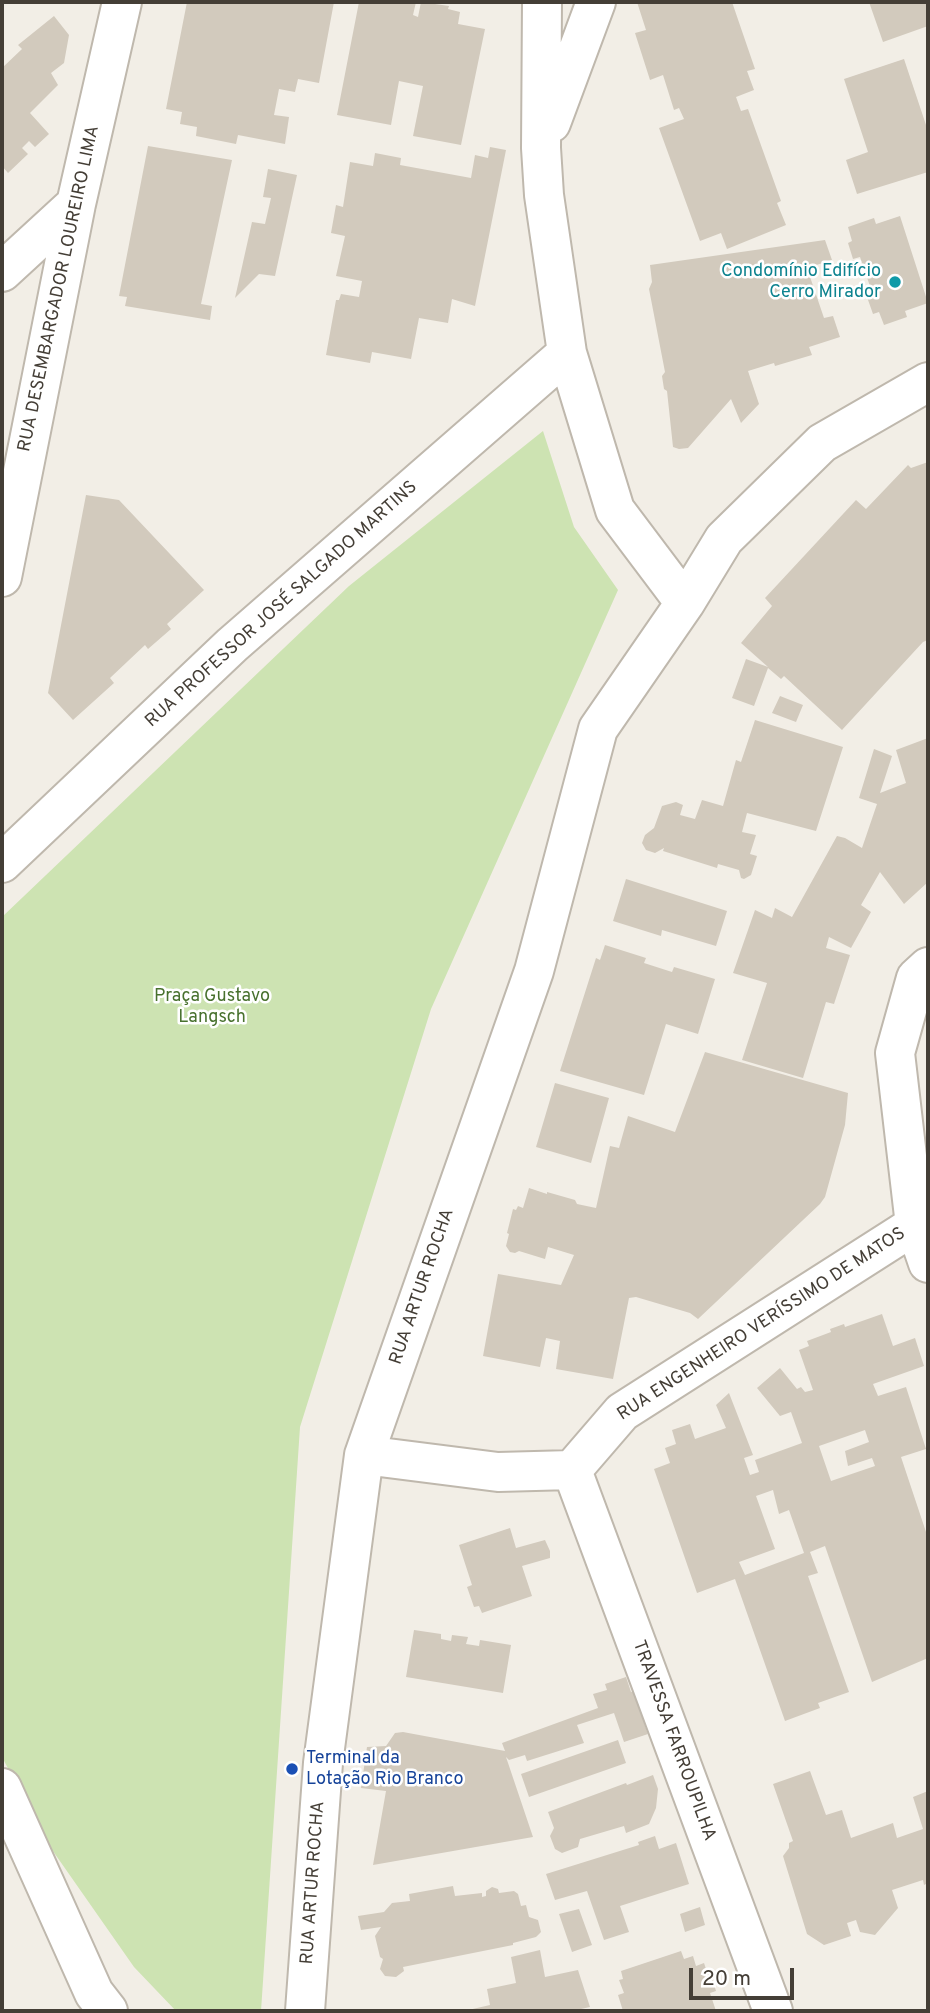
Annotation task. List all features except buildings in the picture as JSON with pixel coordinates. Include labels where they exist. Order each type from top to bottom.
[{"type":"street","name":"RUA DESEMBARGADOR LOUREIRO LIMA","points":[[2,576],[76,204],[122,2]]},
{"type":"street","points":[[542,2],[541,148],[544,195],[567,353],[615,510],[685,603]]},
{"type":"street","points":[[541,148],[596,2]]},
{"type":"street","points":[[2,272],[76,204]]},
{"type":"street","name":"RUA PROFESSOR JOSÉ SALGADO MARTINS","points":[[2,863],[232,645],[567,353]]},
{"type":"street","name":"RUA ARTUR ROCHA","points":[[305,2011],[323,1763],[365,1455],[534,971],[598,729],[685,603],[724,539],[822,443],[928,382]]},
{"type":"street","name":"RUA ENGENHEIRO VERÍSSIMO DE MATOS","points":[[572,1470],[622,1412],[915,1225],[895,1053],[916,978],[928,967]]},
{"type":"street","points":[[915,1225],[928,1263]]},
{"type":"street","points":[[365,1455],[498,1472],[572,1470]]},
{"type":"street","name":"TRAVESSA FARROUPILHA","points":[[572,1470],[773,2011]]},
{"type":"street","points":[[2,1788],[94,1993],[108,2011]]},
{"type":"green space","name":"Praça Gustavo Langsch","points":[[543,431],[574,527],[618,590],[431,1009],[300,1427],[261,2011],[176,2011],[134,1967],[48,1844],[2,1757],[2,917],[349,586]]},
{"type":"place","name":"Condomínio Edifício Cerro Mirador","points":[[895,282]]},
{"type":"place","name":"Terminal da Lotação Rio Branco","points":[[292,1769]]}]
